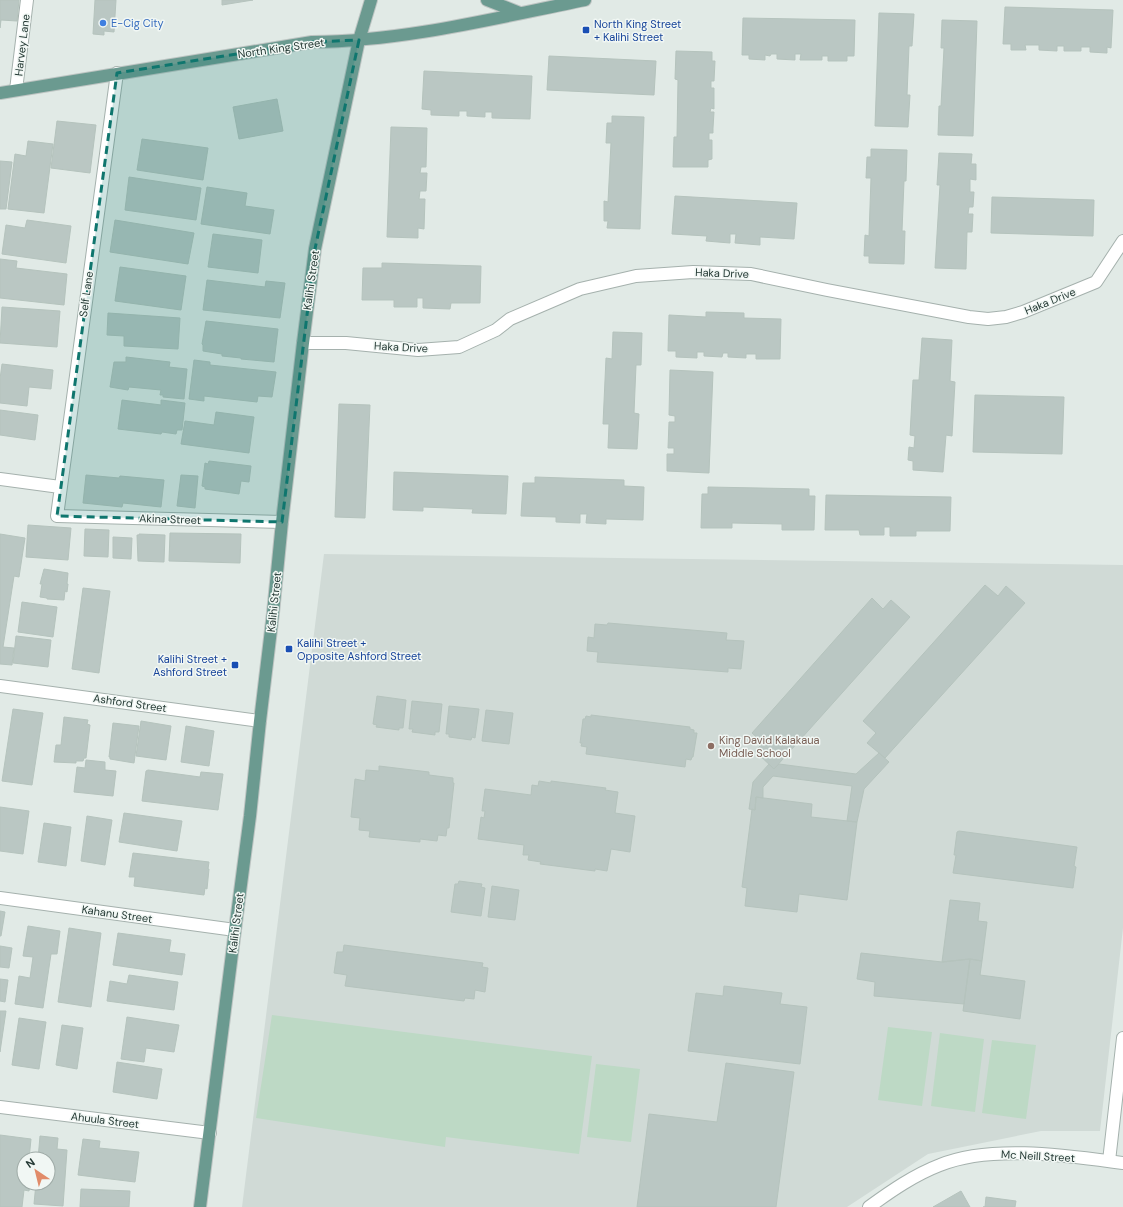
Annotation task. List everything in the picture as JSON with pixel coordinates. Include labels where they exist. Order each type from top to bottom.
[{"type":"main road","name":"Kalihi Street","points":[[200,1207],[250,816],[282,522],[315,249],[359,40],[371,0]]},
{"type":"main road","points":[[488,0],[522,13]]},
{"type":"main road","name":"North King Street","points":[[0,93],[312,42],[402,36],[585,0]]},
{"type":"street","name":"Harvey Lane","points":[[16,90],[27,0]]},
{"type":"street","name":"Self Lane","points":[[57,516],[117,73]]},
{"type":"street","name":"Haka Drive","points":[[303,343],[346,343],[418,350],[459,347],[496,330],[510,319],[580,289],[636,276],[693,272],[751,274],[969,317],[988,319],[1006,317],[1024,312],[1096,282],[1123,241]]},
{"type":"street","points":[[0,479],[60,487]]},
{"type":"street","name":"Akina Street","points":[[57,516],[282,522]]},
{"type":"street","name":"Ashford Street","points":[[0,686],[260,721]]},
{"type":"street","name":"Kahanu Street","points":[[0,898],[235,930]]},
{"type":"street","points":[[1109,1161],[1123,1038]]},
{"type":"street","name":"Ahuula Street","points":[[0,1107],[210,1133]]},
{"type":"street","name":"Mc Neill Street","points":[[869,1207],[885,1195],[915,1177],[940,1165],[964,1158],[1000,1154],[1041,1154],[1123,1163]]},
{"type":"highlighted area","points":[[359,40],[315,249],[282,522],[57,516],[117,73],[312,42]]},
{"type":"shaded area","name":"King David Kalakaua Middle School","points":[[324,554],[1123,565],[1123,928],[1100,1131],[1041,1131],[928,1154],[847,1207],[242,1207]]},
{"type":"green space","points":[[272,1015],[592,1056],[579,1154],[446,1137],[445,1147],[256,1118]]},
{"type":"green space","points":[[888,1027],[932,1032],[922,1106],[878,1100]]},
{"type":"green space","points":[[940,1033],[984,1039],[975,1112],[931,1106]]},
{"type":"green space","points":[[992,1040],[1036,1045],[1026,1119],[982,1113]]},
{"type":"green space","points":[[596,1064],[640,1069],[631,1142],[587,1137]]},
{"type":"building","points":[[0,0],[19,0],[17,21],[1,20],[0,28]]},
{"type":"building","points":[[95,0],[116,0],[114,32],[104,31],[104,35],[93,34]]},
{"type":"building","points":[[222,0],[253,0],[222,5]]},
{"type":"building","points":[[1005,7],[1113,10],[1111,48],[1107,47],[1107,53],[1090,52],[1090,47],[1081,47],[1081,51],[1064,51],[1064,46],[1057,46],[1057,51],[1039,50],[1039,45],[1025,45],[1026,50],[1011,50],[1011,44],[1003,44]]},
{"type":"building","points":[[879,13],[914,14],[912,46],[909,46],[907,95],[910,95],[908,127],[875,126]]},
{"type":"building","points":[[743,18],[855,20],[854,56],[847,56],[847,61],[828,61],[828,56],[822,56],[822,60],[800,60],[801,54],[795,54],[795,60],[777,59],[777,54],[771,54],[770,56],[765,55],[765,60],[749,59],[749,55],[742,55]]},
{"type":"building","points":[[942,20],[977,21],[973,136],[938,135],[944,48],[941,48]]},
{"type":"building","points":[[676,51],[712,52],[712,61],[715,61],[714,81],[711,81],[711,88],[714,88],[714,109],[711,108],[710,112],[714,112],[713,133],[709,133],[709,140],[712,140],[712,159],[708,160],[708,167],[673,167],[674,137],[677,137],[678,80],[675,79]]},
{"type":"building","points":[[549,56],[656,61],[654,95],[547,90]]},
{"type":"building","points":[[424,71],[532,76],[530,119],[492,118],[492,112],[485,112],[485,117],[467,116],[467,111],[459,111],[459,116],[431,115],[431,110],[422,109]]},
{"type":"building","points":[[277,99],[283,131],[239,139],[233,107]]},
{"type":"building","points":[[612,116],[644,117],[640,229],[607,228],[608,221],[604,221],[604,201],[608,202],[611,143],[606,143],[607,123],[612,123]]},
{"type":"building","points":[[57,121],[96,125],[90,173],[51,168]]},
{"type":"building","points":[[391,127],[427,128],[426,167],[421,167],[420,173],[427,173],[426,191],[420,191],[419,199],[425,199],[424,229],[418,228],[418,238],[387,237]]},
{"type":"building","points":[[142,139],[208,148],[203,180],[137,170]]},
{"type":"building","points":[[28,141],[53,144],[44,213],[8,209],[15,154],[26,156]]},
{"type":"building","points":[[871,149],[907,150],[902,231],[905,231],[904,264],[869,263],[869,256],[864,256],[865,235],[869,236],[871,178],[866,178],[867,157],[871,157]]},
{"type":"building","points":[[939,153],[972,154],[971,164],[976,164],[976,180],[970,179],[970,192],[974,192],[973,207],[969,207],[968,214],[973,214],[972,232],[967,232],[966,269],[935,268],[940,185],[937,185]]},
{"type":"building","points":[[0,161],[12,162],[6,209],[0,209]]},
{"type":"building","points":[[129,177],[201,188],[196,220],[125,210]]},
{"type":"building","points":[[207,187],[247,193],[245,206],[274,210],[270,234],[201,224]]},
{"type":"building","points":[[675,196],[797,203],[794,239],[760,237],[760,245],[735,243],[736,234],[730,234],[730,243],[706,241],[707,236],[672,234]]},
{"type":"building","points":[[992,197],[1094,200],[1093,236],[991,233]]},
{"type":"building","points":[[27,220],[71,226],[66,263],[2,254],[6,225],[25,228]]},
{"type":"building","points":[[115,220],[194,233],[188,264],[110,252]]},
{"type":"building","points":[[213,234],[262,240],[258,273],[208,267]]},
{"type":"building","points":[[0,259],[17,261],[16,268],[67,274],[64,305],[0,298]]},
{"type":"building","points":[[382,263],[481,266],[480,303],[451,303],[450,309],[423,308],[423,298],[417,298],[417,307],[394,307],[394,300],[362,300],[363,268],[382,268]]},
{"type":"building","points":[[120,267],[186,276],[181,310],[115,301]]},
{"type":"building","points":[[207,280],[265,287],[266,281],[285,283],[280,318],[203,310]]},
{"type":"building","points":[[2,307],[60,311],[57,347],[0,343]]},
{"type":"building","points":[[706,312],[744,313],[744,318],[781,319],[780,359],[756,359],[756,354],[746,354],[746,358],[728,357],[728,353],[723,353],[722,357],[704,356],[704,352],[697,352],[697,358],[676,357],[676,351],[668,351],[669,315],[706,317]]},
{"type":"building","points":[[108,313],[180,318],[178,349],[124,346],[124,336],[107,335]]},
{"type":"building","points":[[206,321],[278,329],[274,362],[241,359],[203,351],[202,344]]},
{"type":"building","points":[[613,332],[642,333],[641,365],[636,365],[634,413],[639,414],[637,449],[608,448],[609,424],[603,424],[606,358],[612,359]]},
{"type":"building","points":[[922,338],[952,340],[950,381],[955,382],[952,436],[946,435],[943,472],[913,470],[913,461],[908,460],[909,447],[914,448],[915,436],[910,435],[913,380],[919,380]]},
{"type":"building","points":[[126,357],[170,362],[169,367],[187,369],[184,399],[163,397],[163,395],[160,395],[161,390],[129,387],[128,390],[110,387],[114,362],[126,362]]},
{"type":"building","points":[[194,360],[210,362],[210,365],[276,372],[272,397],[258,396],[257,402],[204,396],[204,401],[189,399]]},
{"type":"building","points":[[2,364],[53,370],[51,389],[29,387],[27,406],[0,403],[0,379]]},
{"type":"building","points":[[670,370],[713,372],[709,473],[667,471],[667,454],[674,454],[674,448],[668,448],[669,422],[675,422],[675,416],[669,415]]},
{"type":"building","points":[[975,395],[1064,397],[1062,454],[973,452]]},
{"type":"building","points":[[122,400],[161,405],[161,400],[185,403],[182,430],[177,430],[176,434],[162,432],[161,434],[118,429]]},
{"type":"building","points":[[339,404],[370,405],[365,518],[335,517]]},
{"type":"building","points":[[0,410],[38,415],[35,440],[0,435]]},
{"type":"building","points":[[216,412],[254,417],[249,453],[181,444],[185,421],[214,425]]},
{"type":"building","points":[[209,461],[251,466],[249,482],[241,481],[239,494],[205,489],[205,487],[202,486],[205,463],[208,464]]},
{"type":"building","points":[[394,472],[508,476],[506,514],[472,513],[473,509],[423,507],[423,511],[393,510]]},
{"type":"building","points":[[86,475],[164,480],[161,507],[123,503],[122,507],[83,503]]},
{"type":"building","points":[[181,475],[198,476],[195,508],[177,506]]},
{"type":"building","points":[[535,477],[624,480],[624,486],[644,487],[643,520],[606,519],[606,524],[586,523],[587,514],[580,514],[580,523],[556,522],[556,517],[521,516],[523,483],[535,483]]},
{"type":"building","points":[[708,487],[809,489],[809,496],[815,496],[814,530],[782,530],[782,524],[732,523],[732,528],[701,528],[702,494],[708,494]]},
{"type":"building","points":[[826,495],[951,497],[950,531],[916,531],[916,536],[890,536],[890,527],[884,527],[884,535],[860,535],[859,530],[825,530]]},
{"type":"building","points":[[28,525],[71,528],[68,560],[26,557]]},
{"type":"building","points":[[85,529],[109,530],[108,557],[84,556]]},
{"type":"building","points":[[170,533],[241,534],[240,563],[169,561]]},
{"type":"building","points":[[0,534],[25,538],[19,577],[14,576],[3,647],[14,648],[12,665],[0,664]]},
{"type":"building","points":[[137,535],[165,535],[164,562],[138,561]]},
{"type":"building","points":[[113,537],[132,538],[131,559],[113,558]]},
{"type":"building","points":[[44,569],[68,573],[67,592],[65,591],[64,600],[40,597],[42,584],[40,584]]},
{"type":"building","points":[[985,585],[998,596],[1006,586],[1025,603],[885,758],[867,743],[876,733],[863,721]]},
{"type":"building","points":[[83,588],[110,591],[99,673],[72,669]]},
{"type":"building","points":[[872,598],[883,609],[891,600],[910,617],[774,769],[755,751],[763,743],[752,733]]},
{"type":"building","points":[[22,602],[57,607],[53,637],[18,632]]},
{"type":"building","points":[[608,623],[727,633],[726,640],[744,641],[741,669],[728,668],[728,672],[597,662],[598,652],[587,651],[588,637],[594,638],[595,624],[607,625]]},
{"type":"building","points":[[16,636],[51,640],[48,667],[13,663]]},
{"type":"building","points":[[377,696],[406,700],[403,728],[399,728],[399,730],[376,727],[377,725],[373,724]]},
{"type":"building","points":[[412,701],[442,704],[439,732],[435,732],[435,735],[412,732],[413,729],[409,729]]},
{"type":"building","points":[[449,706],[479,709],[475,738],[472,737],[471,740],[449,737],[449,734],[446,734]]},
{"type":"building","points":[[13,709],[43,713],[32,785],[2,781]]},
{"type":"building","points":[[486,710],[513,713],[509,744],[482,741]]},
{"type":"building","points":[[591,715],[690,727],[690,729],[694,730],[694,733],[697,733],[693,757],[691,760],[686,759],[685,767],[586,754],[587,747],[581,746],[582,743],[580,743],[583,719],[585,719],[586,716],[591,717]]},
{"type":"building","points":[[64,717],[88,720],[87,724],[90,725],[86,758],[84,758],[83,761],[76,761],[76,763],[54,762],[56,745],[61,745]]},
{"type":"building","points":[[141,721],[171,726],[166,760],[136,756]]},
{"type":"building","points":[[113,723],[139,726],[134,763],[110,759]]},
{"type":"building","points":[[186,726],[214,731],[209,766],[181,762]]},
{"type":"building","points":[[879,753],[889,762],[864,789],[857,822],[847,821],[852,786],[773,776],[763,787],[763,798],[756,797],[755,810],[749,809],[753,782],[769,764],[774,769],[779,764],[856,774]]},
{"type":"building","points":[[86,760],[105,762],[105,770],[116,771],[113,796],[74,792],[77,767],[85,768]]},
{"type":"building","points":[[379,766],[429,772],[429,775],[453,778],[454,783],[449,828],[447,828],[446,836],[438,835],[437,841],[420,839],[420,842],[369,837],[370,831],[359,830],[360,818],[351,817],[355,779],[365,781],[366,770],[379,771]]},
{"type":"building","points":[[148,770],[200,777],[201,772],[223,774],[218,810],[142,801],[146,771]]},
{"type":"building","points":[[539,781],[551,783],[551,781],[606,788],[605,790],[618,792],[615,813],[635,816],[630,852],[611,849],[607,871],[595,869],[595,871],[540,864],[541,862],[528,860],[529,855],[523,855],[524,845],[478,839],[481,817],[484,818],[485,811],[482,811],[485,789],[531,795],[532,785],[538,786]]},
{"type":"building","points":[[756,797],[812,804],[811,817],[857,822],[847,900],[799,894],[797,912],[745,906],[747,888],[742,887],[752,809],[755,810]]},
{"type":"building","points":[[0,807],[29,811],[23,854],[0,851]]},
{"type":"building","points":[[124,813],[182,821],[177,851],[119,842]]},
{"type":"building","points":[[87,816],[112,820],[105,865],[81,861]]},
{"type":"building","points":[[44,823],[71,827],[66,866],[38,862]]},
{"type":"building","points":[[959,831],[1077,847],[1073,888],[953,873],[956,855],[954,855],[957,832]]},
{"type":"building","points":[[133,853],[209,862],[207,889],[205,888],[204,895],[134,886],[135,877],[129,877]]},
{"type":"building","points":[[459,881],[482,884],[481,887],[485,888],[481,916],[451,912],[455,884],[458,884]]},
{"type":"building","points":[[492,886],[519,890],[515,920],[488,917]]},
{"type":"building","points":[[950,900],[980,903],[978,921],[987,922],[982,961],[970,959],[942,962]]},
{"type":"building","points":[[0,911],[5,912],[1,936],[0,936]]},
{"type":"building","points":[[28,926],[60,931],[57,954],[51,954],[43,1008],[15,1004],[19,976],[30,978],[33,957],[23,956]]},
{"type":"building","points":[[69,928],[101,933],[91,1007],[58,1002]]},
{"type":"building","points":[[118,933],[171,940],[169,952],[185,954],[182,975],[113,965]]},
{"type":"building","points":[[344,945],[483,963],[482,967],[488,968],[485,992],[475,990],[474,999],[465,998],[464,1001],[345,986],[347,975],[334,973],[337,952],[343,952]]},
{"type":"building","points":[[0,946],[12,948],[9,968],[0,967]]},
{"type":"building","points":[[861,953],[942,962],[970,959],[964,1004],[874,996],[875,982],[857,979]]},
{"type":"building","points":[[970,959],[982,961],[980,975],[1025,981],[1020,1019],[963,1011]]},
{"type":"building","points":[[129,975],[178,982],[174,1010],[107,1001],[110,981],[127,984]]},
{"type":"building","points":[[0,979],[8,980],[5,1002],[0,1001]]},
{"type":"building","points":[[724,986],[782,993],[780,1004],[807,1007],[800,1064],[688,1051],[696,993],[723,996]]},
{"type":"building","points":[[0,1011],[6,1011],[0,1052]]},
{"type":"building","points":[[127,1017],[179,1025],[174,1052],[146,1048],[144,1062],[121,1059]]},
{"type":"building","points":[[19,1018],[46,1022],[39,1069],[12,1065]]},
{"type":"building","points":[[62,1025],[83,1028],[77,1069],[56,1065]]},
{"type":"building","points":[[117,1062],[162,1069],[157,1099],[113,1092]]},
{"type":"building","points":[[726,1063],[794,1072],[776,1207],[637,1207],[649,1114],[717,1122]]},
{"type":"building","points":[[0,1135],[31,1139],[30,1151],[16,1151],[16,1191],[24,1191],[22,1207],[0,1207]]},
{"type":"building","points":[[40,1136],[58,1138],[57,1149],[67,1150],[63,1206],[34,1204],[35,1191],[56,1191],[56,1151],[39,1151]]},
{"type":"building","points":[[83,1139],[100,1141],[99,1148],[139,1152],[135,1182],[78,1175]]},
{"type":"building","points":[[81,1189],[130,1191],[129,1207],[80,1207]]},
{"type":"building","points":[[961,1191],[970,1207],[933,1207]]},
{"type":"building","points":[[986,1197],[1016,1201],[1015,1207],[985,1207]]},
{"type":"place","name":"E-Cig City","points":[[103,23]]},
{"type":"place","name":"North King Street + Kalihi Street","points":[[586,30]]},
{"type":"place","name":"Kalihi Street + Opposite Ashford Street","points":[[289,649]]},
{"type":"place","name":"Kalihi Street + Ashford Street","points":[[235,665]]},
{"type":"place","name":"King David Kalakaua Middle School","points":[[711,746]]}]
